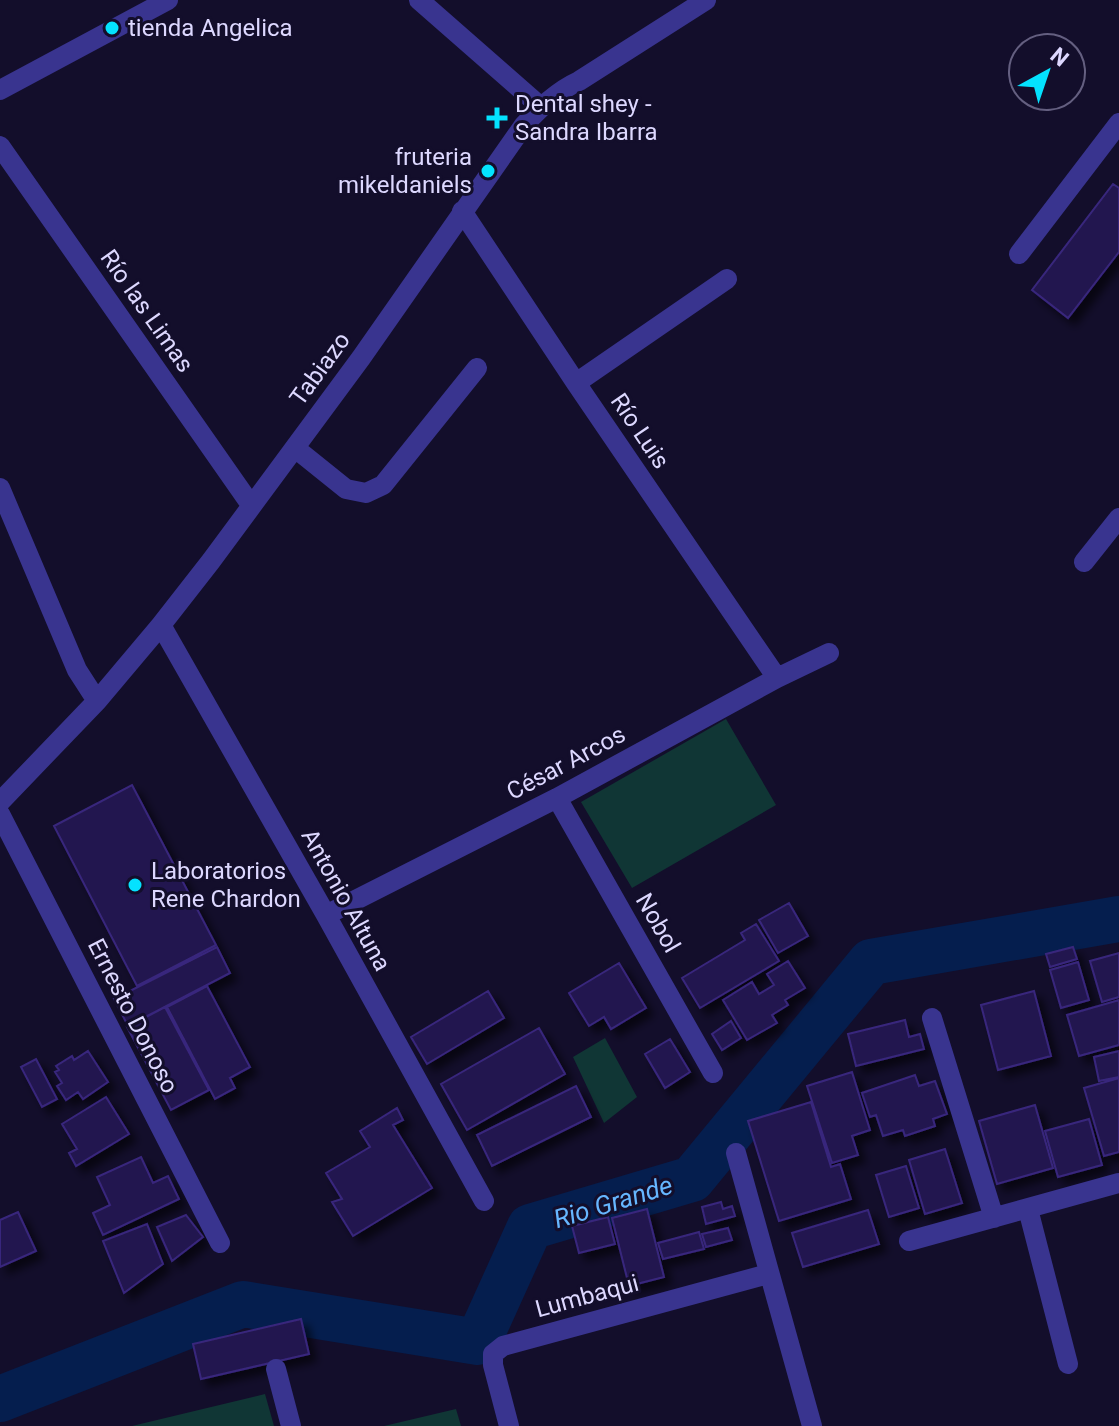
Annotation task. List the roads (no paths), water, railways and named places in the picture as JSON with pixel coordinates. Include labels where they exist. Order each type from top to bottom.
[{"type":"street","points":[[0,90],[168,0]]},
{"type":"street","points":[[419,0],[541,107]]},
{"type":"street","name":"Tabiazo","points":[[0,802],[97,701],[161,625],[361,358],[524,125],[565,87],[706,0]]},
{"type":"street","points":[[1019,254],[1119,123]]},
{"type":"street","name":"Río las Limas","points":[[0,146],[251,505]]},
{"type":"street","name":"Río Luis","points":[[462,211],[777,678]]},
{"type":"street","points":[[576,383],[727,279]]},
{"type":"street","points":[[295,448],[346,489],[366,493],[383,485],[477,368]]},
{"type":"street","points":[[0,488],[77,670],[97,701]]},
{"type":"street","points":[[1084,562],[1119,518]]},
{"type":"street","name":"Antonio Altuna","points":[[161,625],[484,1201]]},
{"type":"street","name":"César Arcos","points":[[326,915],[557,798],[777,678],[829,653]]},
{"type":"street","name":"Nobol","points":[[557,798],[713,1073]]},
{"type":"street","name":"Ernesto Donoso","points":[[0,814],[220,1243]]},
{"type":"street","points":[[932,1018],[994,1218]]},
{"type":"street","points":[[736,1153],[812,1426]]},
{"type":"street","points":[[909,1241],[1119,1183]]},
{"type":"street","points":[[1028,1209],[1068,1364]]},
{"type":"street","name":"Lumbaqui","points":[[509,1426],[493,1365],[493,1354],[503,1346],[768,1274]]},
{"type":"street","points":[[276,1369],[291,1426]]},
{"type":"waterway","name":"Rio Grande","points":[[0,1399],[243,1304],[478,1342],[530,1227],[692,1179],[871,962],[1119,919]]},
{"type":"place","name":"tienda Angelica","points":[[112,28]]},
{"type":"place","name":"Dental shey - Sandra Ibarra","points":[[497,118]]},
{"type":"place","name":"fruteria mikeldaniels","points":[[488,171]]},
{"type":"place","name":"Laboratorios Rene Chardon","points":[[135,885]]}]
